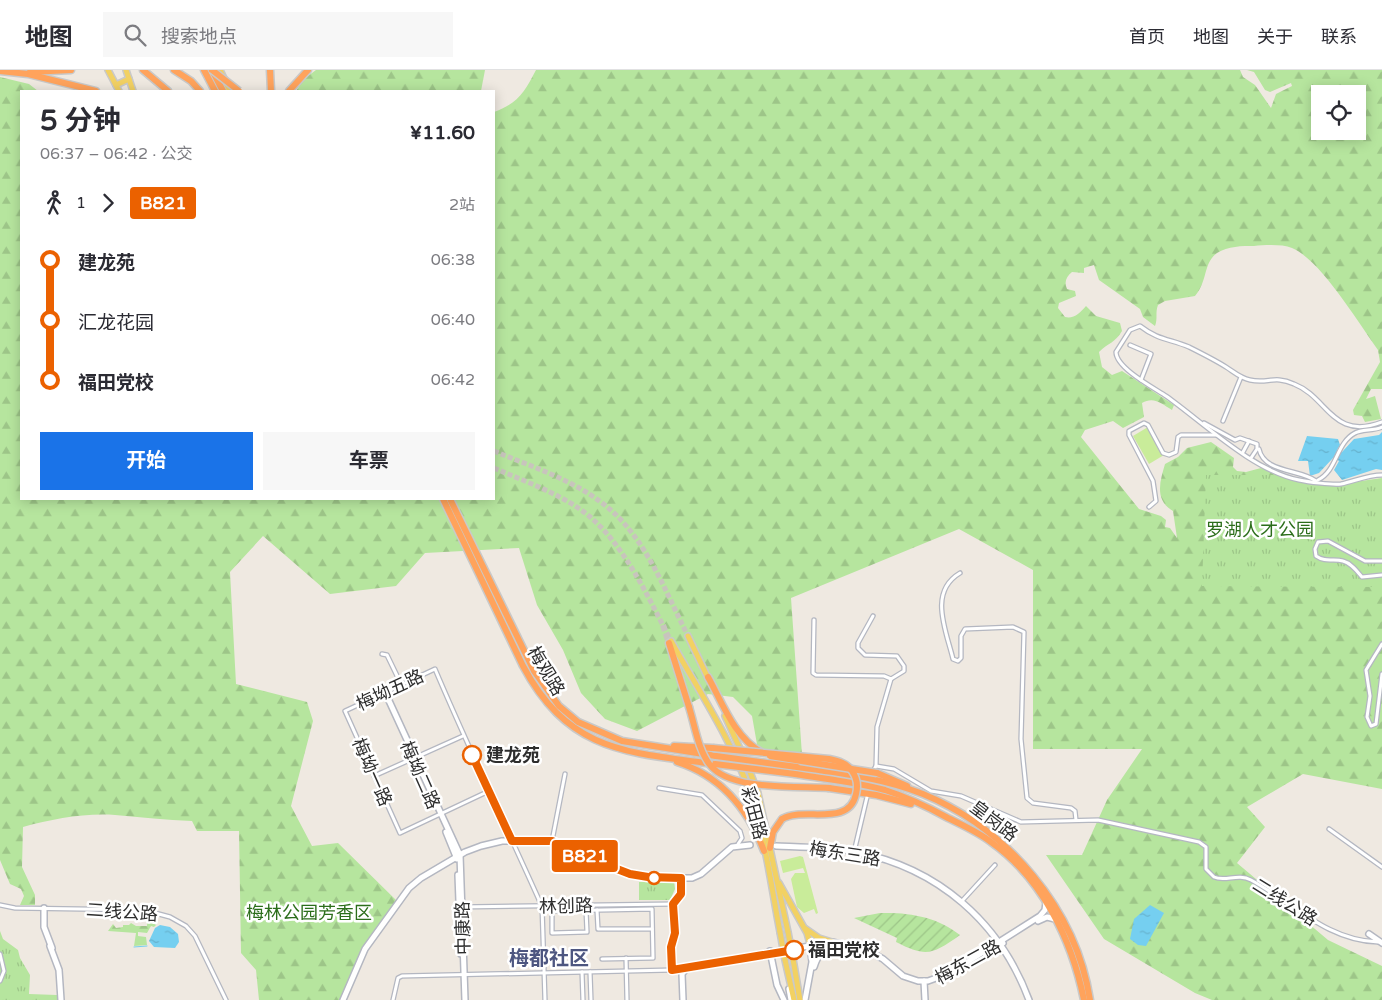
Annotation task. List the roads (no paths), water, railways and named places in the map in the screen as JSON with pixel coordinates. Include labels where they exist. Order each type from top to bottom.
[{"type":"highway","points":[[0,71],[71,70]]},
{"type":"highway","points":[[143,70],[167,90]]},
{"type":"highway","points":[[174,70],[191,81],[199,90]]},
{"type":"highway","points":[[204,70],[214,90]]},
{"type":"highway","points":[[214,70],[224,90]]},
{"type":"highway","points":[[214,70],[238,90]]},
{"type":"highway","points":[[270,70],[271,90]]},
{"type":"highway","points":[[290,90],[308,70]]},
{"type":"highway","points":[[18,72],[92,90]]},
{"type":"highway","name":"梅观路","points":[[443,500],[523,666],[545,701],[560,717],[585,735],[610,746],[715,764],[796,770]]},
{"type":"highway","name":"梅观路","points":[[450,500],[527,656],[550,696],[568,715],[584,725],[614,738],[796,770]]},
{"type":"highway","points":[[670,642],[705,756],[711,766],[724,777],[746,783],[829,788],[876,795],[930,808]]},
{"type":"highway","points":[[708,677],[743,737],[755,749],[769,755],[875,770],[922,794]]},
{"type":"highway","points":[[640,744],[713,748],[829,759],[842,762],[851,769],[857,787],[855,798],[847,808],[837,813],[792,814],[782,819],[773,832],[773,847]]},
{"type":"highway","points":[[654,755],[689,766],[722,787],[748,816],[764,851]]},
{"type":"highway","name":"皇岗路","points":[[796,770],[878,780],[922,794],[967,818],[992,836],[1018,859],[1041,886],[1071,936],[1090,1000]]},
{"type":"highway","name":"皇岗路","points":[[796,770],[885,790],[930,808],[999,848],[1028,877],[1056,919],[1073,958],[1084,1000]]},
{"type":"main road","points":[[108,70],[118,90]]},
{"type":"main road","points":[[126,70],[133,90]]},
{"type":"main road","points":[[214,70],[229,90]]},
{"type":"main road","points":[[116,85],[129,79]]},
{"type":"main road","name":"彩田路","points":[[688,636],[748,764],[758,794],[773,847],[776,877],[797,985],[803,1000]]},
{"type":"main road","name":"彩田路","points":[[670,642],[743,775],[755,810],[792,1000]]},
{"type":"main road","points":[[776,877],[803,927],[810,946]]},
{"type":"main road","points":[[803,927],[816,936],[832,942]]},
{"type":"street","points":[[1382,422],[1363,428],[1341,422],[1299,386],[1275,378],[1258,381],[1241,377],[1189,347],[1166,341],[1137,326],[1130,330],[1118,348],[1116,357],[1141,380],[1216,435],[1251,458],[1286,476],[1338,484],[1382,475]]},
{"type":"street","points":[[1130,345],[1151,354],[1141,380]]},
{"type":"street","points":[[1223,421],[1241,377]]},
{"type":"street","points":[[1196,419],[1232,439],[1236,440],[1239,438],[1248,441],[1258,447],[1262,457],[1271,463],[1290,472],[1305,474],[1316,481]]},
{"type":"street","points":[[1149,507],[1156,501],[1153,481],[1128,435],[1129,431],[1144,423],[1148,425],[1163,453],[1169,455],[1176,452],[1178,437],[1181,435],[1216,435]]},
{"type":"street","points":[[1330,483],[1327,479],[1328,473],[1347,440],[1354,434],[1382,427]]},
{"type":"street","points":[[1243,452],[1248,441]]},
{"type":"street","points":[[1251,458],[1258,447]]},
{"type":"street","points":[[1316,481],[1328,473]]},
{"type":"street","points":[[1382,561],[1365,561],[1328,541],[1318,542],[1315,549],[1316,556],[1324,561],[1342,560],[1349,563],[1362,577],[1382,575]]},
{"type":"street","points":[[873,616],[858,643],[858,648],[865,655],[898,656],[904,666],[904,671],[891,680],[877,727],[875,770],[898,771],[931,791],[961,796],[1014,821],[1025,823],[1076,820],[1075,811],[1071,808],[1034,804],[1027,798],[1021,739],[1024,632],[1013,627],[965,629],[961,636],[961,658],[958,661],[953,659],[943,623],[943,592],[949,580],[960,573]]},
{"type":"street","points":[[814,620],[813,673],[816,675],[884,676],[891,680]]},
{"type":"street","points":[[1382,644],[1366,670],[1370,696],[1366,717],[1371,726],[1376,724],[1379,714],[1382,674]]},
{"type":"street","points":[[382,654],[386,655],[401,684]]},
{"type":"street","name":"梅坳五路","points":[[346,711],[435,669],[463,736]]},
{"type":"street","name":"梅坳二路","points":[[384,693],[458,857]]},
{"type":"street","name":"梅坳一路","points":[[346,711],[400,833],[439,814]]},
{"type":"street","points":[[374,776],[463,736],[542,906],[545,1000]]},
{"type":"street","points":[[552,841],[565,774]]},
{"type":"street","points":[[658,788],[702,795],[740,831],[742,838],[738,844]]},
{"type":"street","points":[[439,814],[489,791]]},
{"type":"street","points":[[931,791],[932,798]]},
{"type":"street","points":[[854,852],[866,797]]},
{"type":"street","name":"二线公路","points":[[1076,820],[1098,820],[1199,842],[1206,847],[1206,868],[1214,877],[1246,877],[1329,929],[1378,942]]},
{"type":"street","points":[[1330,829],[1382,868]]},
{"type":"street","points":[[343,1000],[365,949],[403,895],[420,879],[485,844],[512,841],[552,841],[630,874],[648,877],[692,878],[701,874],[728,849],[738,844],[750,844]]},
{"type":"street","name":"梅东三路","points":[[773,847],[854,852],[886,860],[916,872],[962,901],[984,922],[1000,943],[1029,1000]]},
{"type":"street","name":"中康路","points":[[458,857],[463,1000]]},
{"type":"street","points":[[962,901],[995,864]]},
{"type":"street","points":[[393,1000],[400,976],[672,970],[671,947],[675,933],[673,904],[681,894],[681,878]]},
{"type":"street","name":"梅东二路","points":[[810,946],[838,945],[868,954],[906,980],[924,983],[944,979],[1000,943],[1042,914],[1045,910],[1046,902]]},
{"type":"street","name":"林创路","points":[[461,907],[673,904]]},
{"type":"street","name":"二线公路","points":[[0,906],[151,910],[176,919],[195,936],[226,1000]]},
{"type":"street","points":[[44,908],[44,921],[58,967],[60,1000]]},
{"type":"street","points":[[586,910],[587,932],[552,933],[552,911],[586,910],[652,909],[653,958],[602,959]]},
{"type":"street","points":[[597,910],[598,929],[652,929]]},
{"type":"street","name":"梅东二路","points":[[1000,943],[1042,918],[1056,919]]},
{"type":"street","points":[[1369,934],[1378,942]]},
{"type":"street","name":"梅东二路","points":[[672,970],[832,942],[867,950],[883,959],[903,976],[924,983]]},
{"type":"street","points":[[810,974],[822,951],[838,945]]},
{"type":"street","points":[[803,1000],[812,962],[810,946]]},
{"type":"street","points":[[770,953],[777,985],[784,1000]]},
{"type":"street","name":"梅东二路","points":[[672,970],[685,970],[770,953]]},
{"type":"street","points":[[0,954],[4,971],[0,981]]},
{"type":"street","points":[[626,958],[627,1000]]},
{"type":"street","points":[[683,1000],[682,974],[685,970]]},
{"type":"street","points":[[582,972],[583,1000]]},
{"type":"street","points":[[590,972],[590,1000]]},
{"type":"street","points":[[924,983],[925,1000]]},
{"type":"water","points":[[1382,432],[1382,470],[1376,469],[1342,480],[1334,470],[1339,461],[1333,458],[1319,473],[1310,476],[1308,461],[1298,461],[1307,436],[1338,439],[1340,445],[1337,450],[1342,452],[1354,439],[1379,435]]},
{"type":"water","points":[[1150,905],[1164,913],[1146,946],[1138,945],[1130,939],[1134,919]]},
{"type":"water","points":[[160,925],[170,927],[178,934],[179,942],[175,948],[154,947],[149,941],[155,928]]},
{"type":"waterway","points":[[134,947],[147,946]]},
{"type":"tunnel","points":[[495,451],[553,475],[581,489],[595,497],[621,520],[633,534],[654,567],[688,636]]},
{"type":"tunnel","points":[[495,468],[567,501],[589,516],[614,543],[636,574],[671,641]]},
{"type":"tunnel","points":[[663,625],[669,643]]},
{"type":"tunnel","points":[[867,795],[873,772]]},
{"type":"place","name":"建龙苑","points":[[472,755]]},
{"type":"place","name":"福田党校","points":[[794,950]]},
{"type":"district","name":"梅都社区","points":[[549,958]]},
{"type":"park label","name":"罗湖人才公园","points":[[1260,530]]},
{"type":"park label","name":"梅林公园芳香区","points":[[309,913]]}]
